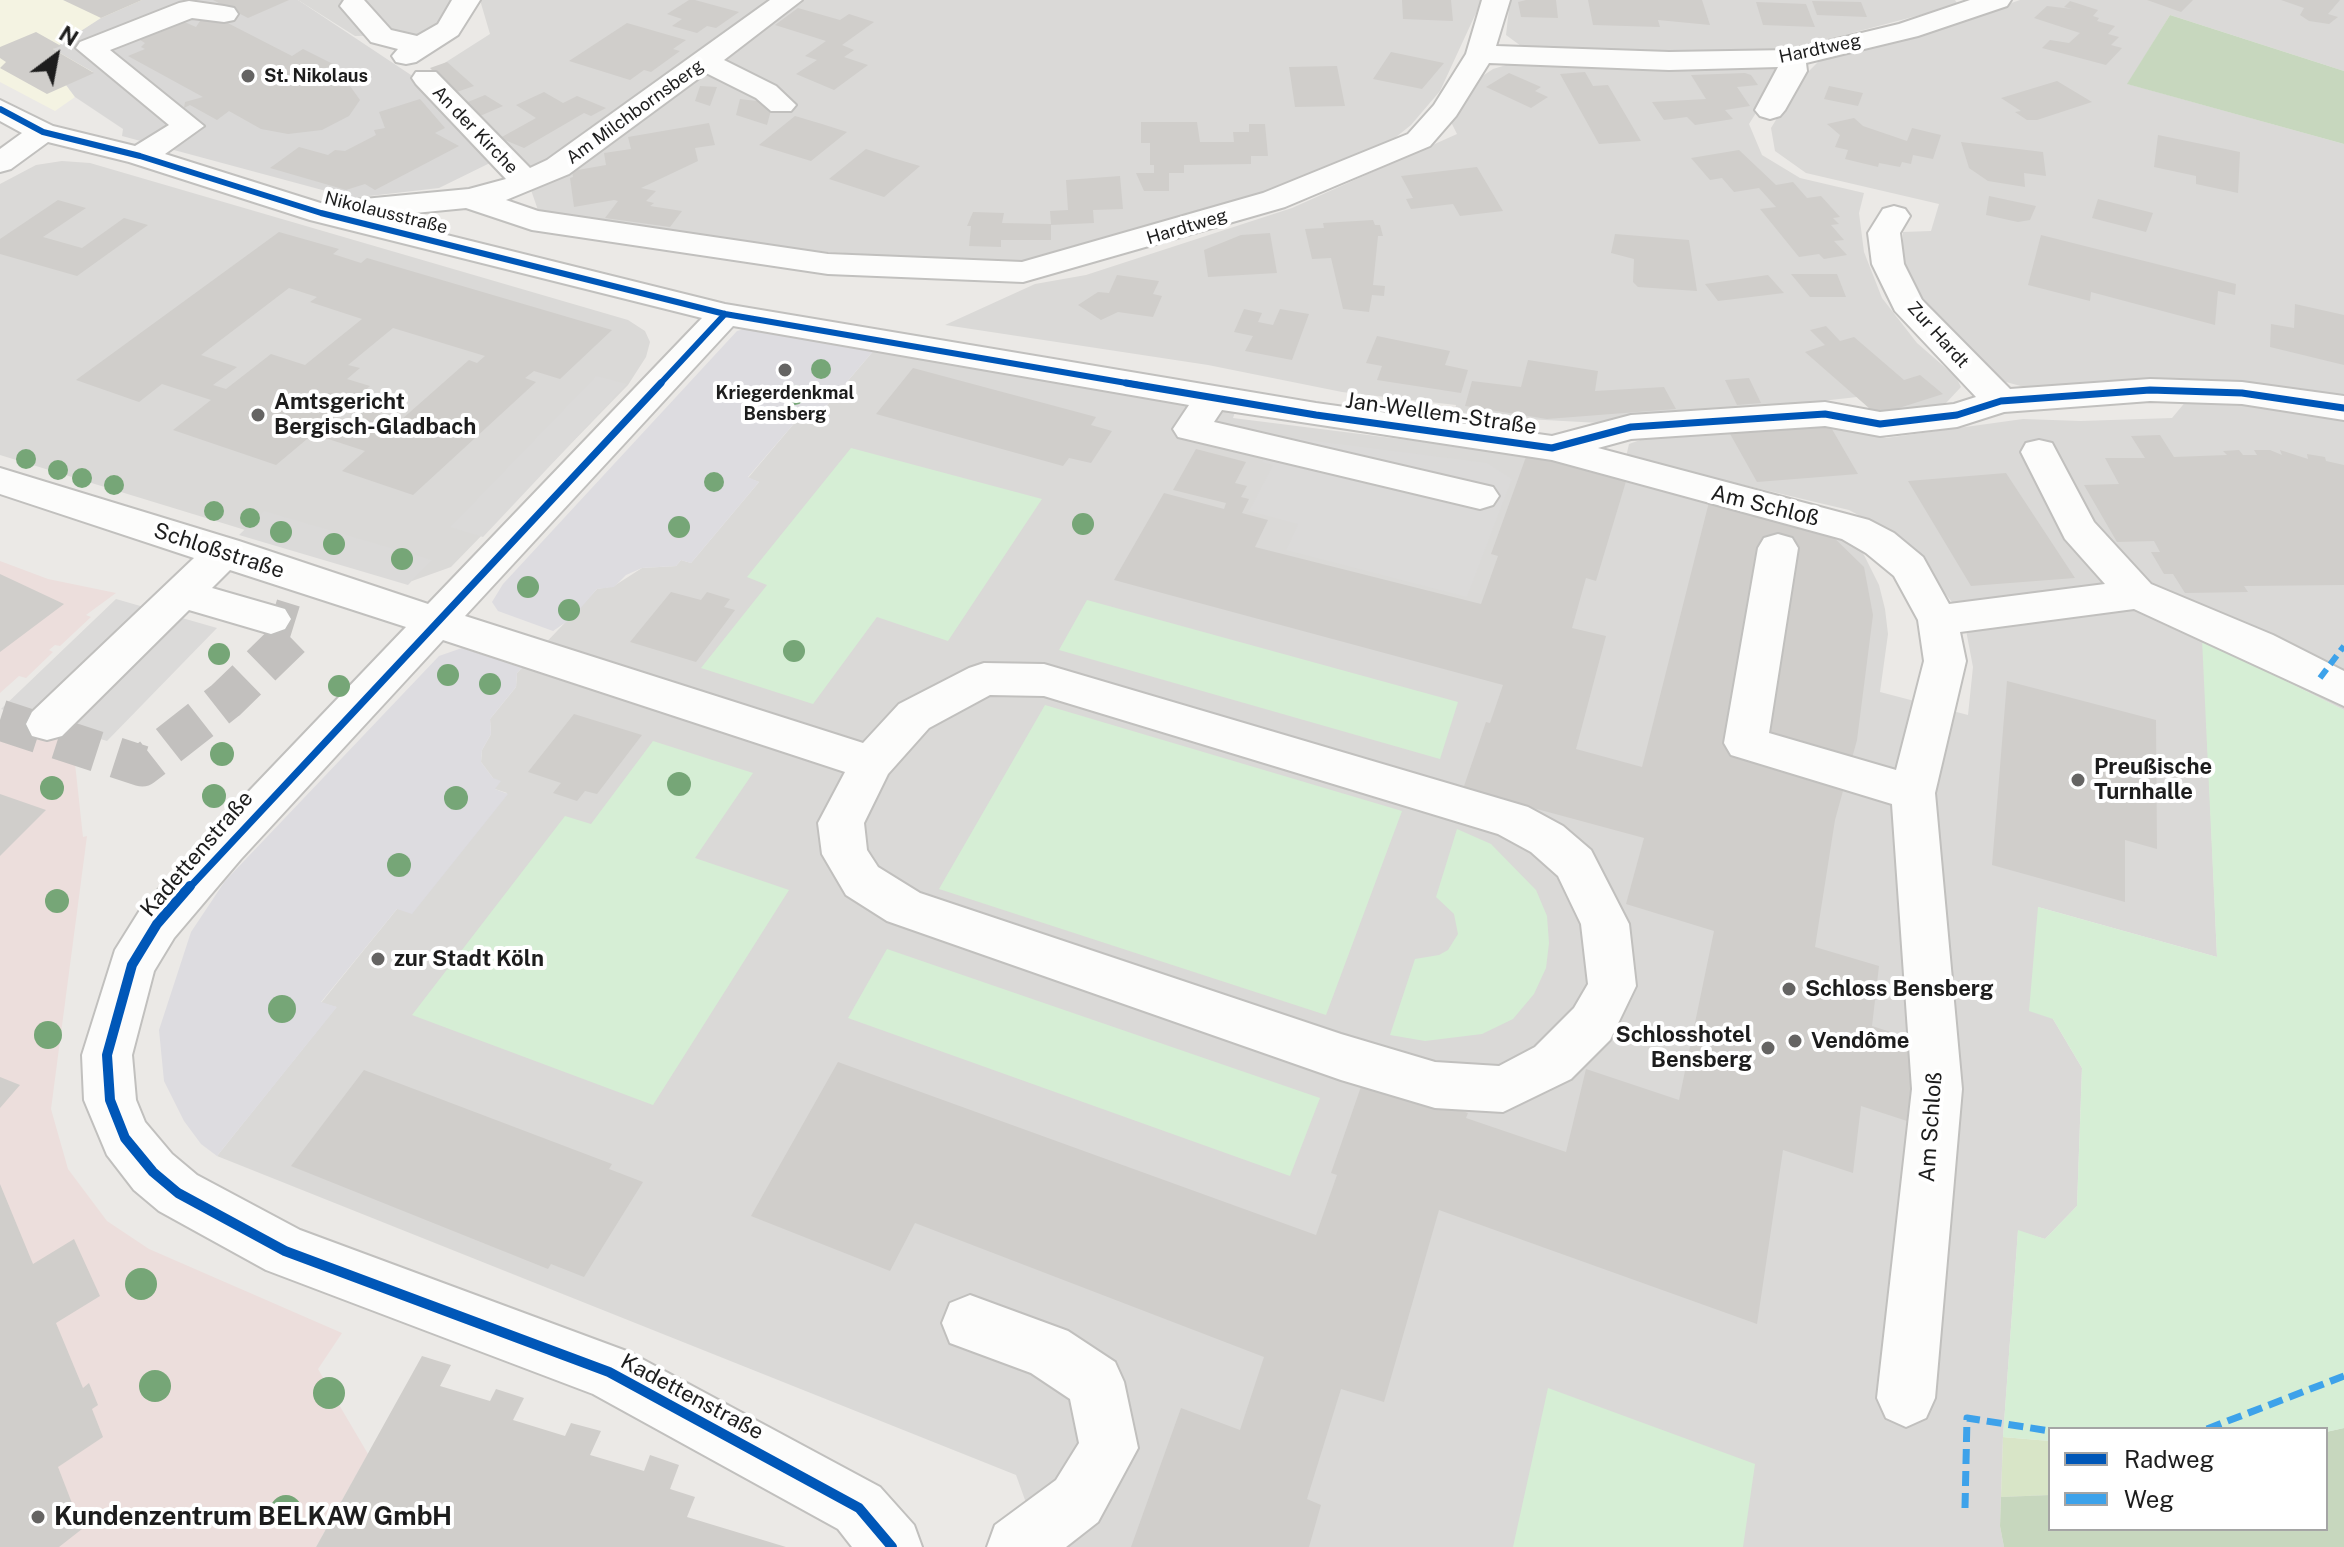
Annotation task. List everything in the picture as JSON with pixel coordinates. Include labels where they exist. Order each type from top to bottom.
[{"type":"street","points":[[354,6],[381,36],[418,60],[448,29],[466,0]]},
{"type":"street","name":"Am Milchbornsberg","points":[[469,198],[502,192],[570,159],[788,0]]},
{"type":"street","points":[[1480,54],[1496,0]]},
{"type":"street","name":"Hardtweg","points":[[321,213],[395,202],[469,198],[532,220],[828,264],[1023,272],[1274,200],[1419,140],[1446,110],[1480,54],[1669,61],[1791,58],[1908,30],[1997,0]]},
{"type":"street","points":[[140,156],[189,126],[90,48],[189,9],[224,14]]},
{"type":"street","points":[[1770,110],[1793,71],[1791,58]]},
{"type":"street","name":"An der Kirche","points":[[418,60],[525,181]]},
{"type":"street","points":[[705,61],[766,92],[781,105]]},
{"type":"street","name":"Nikolausstraße","points":[[0,109],[43,132],[140,156],[321,213],[725,314]]},
{"type":"street","points":[[0,163],[43,132]]},
{"type":"street","name":"Zur Hardt","points":[[1894,216],[1884,233],[1888,264],[1907,304],[2001,401]]},
{"type":"street","name":"Jan-Wellem-Straße","points":[[725,314],[1213,396],[1552,448],[1631,427],[1825,414],[1880,424],[1957,415],[2001,401],[2150,390],[2242,393],[2344,408]]},
{"type":"street","name":"Kadettenstraße","points":[[725,314],[438,623],[327,737],[157,924],[132,965],[107,1055],[110,1100],[125,1138],[153,1172],[178,1193],[285,1251],[609,1372],[859,1508],[892,1547]]},
{"type":"street","points":[[1213,396],[1191,429],[1480,496]]},
{"type":"street","name":"Am Schloß","points":[[1552,448],[1855,529],[1880,543],[1909,567],[1938,620],[1945,661],[1913,793],[1937,1089],[1906,1398]]},
{"type":"street","points":[[2039,452],[2079,530],[2137,594],[2258,646],[2344,690]]},
{"type":"street","name":"Schloßstraße","points":[[0,481],[225,551],[871,763]]},
{"type":"street","points":[[1778,548],[1746,743],[1913,793]]},
{"type":"street","points":[[47,724],[225,551]]},
{"type":"street","points":[[183,594],[271,619]]},
{"type":"street","points":[[1938,620],[2137,594]]},
{"type":"street","points":[[984,679],[1044,680],[1512,820],[1547,839],[1575,863],[1605,924],[1612,986],[1592,1024],[1553,1063],[1503,1089],[1422,1081],[904,907],[862,881],[845,854],[841,823],[871,763],[914,716],[984,679]]},
{"type":"street","points":[[970,1323],[1048,1351],[1095,1382],[1109,1448],[1077,1501],[1017,1547]]},
{"type":"shaded area","points":[[0,0],[142,0],[54,49],[94,73],[67,86],[75,97],[55,111],[0,82]]},
{"type":"shaded area","points":[[142,0],[298,0],[414,77],[494,161],[439,188],[352,198],[122,136],[123,129],[75,97],[66,85],[93,72],[53,49],[101,18]]},
{"type":"shaded area","points":[[298,0],[452,0],[454,8],[449,18],[420,35],[355,36]]},
{"type":"shaded area","points":[[480,0],[774,0],[555,162],[533,167],[520,164],[432,71],[490,34]]},
{"type":"shaded area","points":[[802,0],[1482,0],[1440,91],[1411,125],[1386,145],[1312,178],[1036,264],[810,251],[539,213],[531,190]]},
{"type":"shaded area","points":[[1510,0],[1955,0],[1958,5],[1776,53],[1674,54],[1521,46],[1506,35]]},
{"type":"shaded area","points":[[2020,0],[2344,0],[2344,71],[2170,15],[2128,84],[2344,144],[2344,401],[2208,380],[2028,388],[2006,382],[1952,337],[1919,297],[1903,257],[1903,232],[1931,231],[1939,204],[1806,173],[1775,151],[1771,128],[1801,79],[1824,56],[1943,27]]},
{"type":"shaded area","points":[[2170,15],[2344,71],[2344,144],[2127,84]]},
{"type":"shaded area","points":[[1513,63],[1775,66],[1781,73],[1749,124],[1762,155],[1800,178],[1864,193],[1859,213],[1864,252],[1882,298],[1917,343],[1956,377],[1961,387],[1946,403],[1881,419],[1857,397],[1618,424],[1454,415],[1456,405],[1342,392],[1208,365],[945,325],[1035,284],[1086,275],[1292,208],[1457,134],[1451,122],[1478,79],[1493,69]]},
{"type":"shaded area","points":[[62,161],[90,163],[628,320],[645,331],[650,342],[646,357],[628,385],[451,567],[412,581],[0,455],[0,184],[36,165]]},
{"type":"shaded area","points":[[748,328],[875,349],[811,424],[797,420],[748,477],[759,482],[691,563],[681,560],[676,566],[642,568],[626,575],[614,587],[597,589],[572,618],[553,631],[498,611],[492,602],[503,584],[737,331]]},
{"type":"shaded area","points":[[875,349],[1237,406],[1233,418],[1527,455],[1858,543],[1879,585],[1885,609],[1888,634],[1880,692],[1968,715],[1973,667],[1965,625],[1952,602],[1912,553],[1888,531],[1849,510],[1626,457],[1629,444],[1646,438],[1829,424],[1886,438],[2023,419],[2172,418],[2187,400],[2221,401],[2344,420],[2344,710],[2203,640],[2217,957],[2038,907],[2053,1019],[2082,1068],[2077,1206],[2045,1239],[2018,1231],[2003,1437],[2000,1526],[2004,1547],[1042,1547],[1016,1475],[217,1156],[336,1007],[321,1003],[397,909],[507,793],[495,789],[493,778],[481,762],[482,750],[491,734],[490,719],[516,687],[517,673],[597,589],[614,586],[642,568],[676,566],[681,560],[691,563],[759,482],[748,478],[797,420],[812,423]]},
{"type":"shaded area","points":[[596,376],[627,384],[483,537],[450,527]]},
{"type":"shaded area","points":[[1276,436],[1487,463],[1512,479],[1467,597],[1286,550],[1298,524],[1249,511],[1273,465],[1262,462]]},
{"type":"shaded area","points":[[264,511],[432,560],[408,585],[239,535]]},
{"type":"shaded area","points":[[0,561],[48,579],[116,593],[86,615],[91,617],[60,646],[55,645],[49,650],[53,652],[26,678],[19,676],[0,693]]},
{"type":"shaded area","points":[[116,599],[217,628],[107,741],[1,709]]},
{"type":"shaded area","points":[[462,648],[522,667],[517,673],[516,687],[490,719],[491,734],[482,750],[481,762],[493,778],[501,781],[495,789],[508,794],[412,914],[397,909],[321,1002],[337,1007],[217,1156],[201,1144],[184,1121],[164,1081],[159,1030],[191,932],[225,881],[439,656]]},
{"type":"shaded area","points":[[75,710],[77,734],[72,736],[83,837],[87,836],[51,1109],[68,1169],[107,1221],[149,1249],[342,1333],[318,1369],[368,1454],[316,1547],[0,1547],[0,733]]},
{"type":"shaded area","points":[[2344,1428],[2344,1547],[2004,1547],[2000,1526],[2001,1497],[2048,1495],[2048,1531],[2328,1531],[2328,1432]]},
{"type":"green space","points":[[851,448],[1042,499],[948,641],[877,617],[813,704],[701,668],[767,585],[747,577]]},
{"type":"green space","points":[[1087,600],[1458,702],[1440,759],[1059,650]]},
{"type":"green space","points":[[2202,639],[2344,710],[2344,1428],[2328,1432],[2328,1427],[2048,1427],[2048,1441],[2003,1437],[2018,1230],[2045,1239],[2077,1206],[2082,1068],[2053,1019],[2029,1011],[2038,907],[2217,957]]},
{"type":"green space","points":[[1045,705],[1402,811],[1326,1015],[939,889]]},
{"type":"green space","points":[[653,741],[753,773],[695,858],[789,890],[653,1105],[412,1015],[565,816],[591,824]]},
{"type":"green space","points":[[1457,829],[1491,844],[1536,890],[1547,916],[1549,943],[1546,968],[1534,994],[1513,1019],[1482,1034],[1425,1041],[1390,1035],[1415,959],[1439,955],[1448,950],[1458,934],[1454,914],[1436,897]]},
{"type":"green space","points":[[887,949],[1320,1098],[1290,1176],[848,1018]]},
{"type":"green space","points":[[1548,1388],[1755,1464],[1743,1547],[1513,1547]]},
{"type":"green space","points":[[2003,1437],[2048,1441],[2048,1495],[2001,1497]]},
{"type":"building","points":[[63,0],[142,0],[101,18]]},
{"type":"building","points":[[213,0],[289,0],[248,18]]},
{"type":"building","points":[[689,0],[739,12],[716,28],[707,26],[697,33],[672,26],[682,19],[667,14]]},
{"type":"building","points":[[1402,0],[1451,0],[1453,21],[1403,19]]},
{"type":"building","points":[[1556,0],[1558,18],[1521,17],[1518,2]]},
{"type":"building","points":[[1588,0],[1702,0],[1710,25],[1658,20],[1660,27],[1593,25]]},
{"type":"building","points":[[2147,0],[2193,0],[2181,12]]},
{"type":"building","points":[[2281,0],[2340,0],[2328,14],[2338,17],[2329,24],[2309,21],[2300,15],[2304,8]]},
{"type":"building","points":[[1812,1],[1861,2],[1867,17],[1817,15]]},
{"type":"building","points":[[2070,1],[2098,10],[2093,16],[2099,18],[2097,21],[2115,26],[2108,34],[2119,37],[2111,45],[2122,48],[2106,65],[2042,48],[2050,40],[2069,43],[2080,33],[2034,18],[2047,6],[2072,9],[2064,7]]},
{"type":"building","points":[[1756,2],[1806,4],[1815,27],[1763,25]]},
{"type":"building","points":[[798,8],[840,20],[849,14],[874,22],[842,45],[854,50],[844,57],[868,65],[834,90],[796,74],[817,60],[805,56],[826,41],[775,25]]},
{"type":"building","name":"St. Nikolaus","points":[[218,18],[292,56],[303,49],[335,65],[319,70],[350,86],[360,100],[349,116],[322,130],[288,134],[261,129],[229,111],[217,120],[190,105],[184,108],[185,102],[203,97],[128,56],[145,49],[141,47],[145,43],[137,38],[180,20],[196,27],[200,21]]},
{"type":"building","points":[[627,23],[686,40],[673,49],[680,51],[651,72],[644,70],[630,80],[569,61]]},
{"type":"building","points":[[36,32],[61,46],[53,49],[94,73],[47,94],[0,68],[6,62],[0,58],[0,47]]},
{"type":"building","points":[[1391,52],[1444,63],[1422,89],[1373,79]]},
{"type":"building","points":[[447,62],[474,86],[454,93],[430,68]]},
{"type":"building","points":[[1337,66],[1345,106],[1295,107],[1289,67]]},
{"type":"building","points":[[1585,72],[1593,86],[1608,85],[1641,141],[1599,144],[1560,74]]},
{"type":"building","points":[[1509,73],[1541,87],[1535,91],[1548,97],[1531,108],[1486,87]]},
{"type":"building","points":[[1691,75],[1751,75],[1758,85],[1737,87],[1750,106],[1725,110],[1733,119],[1695,125],[1687,117],[1664,120],[1652,102],[1706,99]]},
{"type":"building","points":[[2057,81],[2092,102],[2037,120],[2027,120],[2015,112],[2021,111],[2001,98]]},
{"type":"building","points":[[700,86],[717,87],[710,106],[695,101]]},
{"type":"building","points":[[1829,86],[1863,93],[1858,106],[1824,99]]},
{"type":"building","points":[[544,92],[563,103],[577,96],[606,108],[591,116],[584,113],[524,148],[500,138],[536,118],[516,105]]},
{"type":"building","points":[[485,95],[503,106],[480,116],[468,102]]},
{"type":"building","points":[[420,99],[445,128],[435,133],[459,146],[375,190],[365,184],[346,190],[270,168],[299,147],[328,155],[335,150],[345,151],[376,135],[374,130],[385,128],[379,112]]},
{"type":"building","points":[[740,99],[773,103],[767,125],[736,115]]},
{"type":"building","points":[[795,116],[847,132],[811,161],[759,145]]},
{"type":"building","points":[[1854,118],[1863,126],[1907,141],[1912,128],[1941,135],[1933,159],[1913,155],[1911,164],[1902,162],[1900,167],[1879,163],[1878,167],[1845,159],[1848,150],[1835,147],[1840,135],[1827,124]]},
{"type":"building","points":[[1141,122],[1197,122],[1200,142],[1234,142],[1233,132],[1249,132],[1249,124],[1265,124],[1268,156],[1251,156],[1251,164],[1184,165],[1184,173],[1169,173],[1169,191],[1144,191],[1136,173],[1154,173],[1154,165],[1150,165],[1150,143],[1141,143]]},
{"type":"building","points":[[709,123],[715,145],[695,148],[698,161],[641,188],[656,191],[646,201],[654,203],[650,206],[682,211],[670,227],[605,218],[618,201],[614,200],[574,207],[572,171],[606,165],[604,153],[631,149],[628,137]]},
{"type":"building","points":[[2158,135],[2240,152],[2238,193],[2196,184],[2196,176],[2154,167]]},
{"type":"building","points":[[1961,142],[2043,152],[2046,176],[2024,173],[2025,187],[1988,181],[1969,168]]},
{"type":"building","points":[[866,149],[920,166],[884,197],[829,179]]},
{"type":"building","points":[[1739,150],[1776,185],[1793,182],[1807,198],[1821,196],[1840,217],[1833,218],[1839,224],[1831,225],[1844,240],[1834,241],[1847,255],[1824,259],[1819,254],[1799,257],[1760,209],[1776,207],[1759,188],[1734,192],[1722,178],[1710,180],[1691,158]]},
{"type":"building","points":[[1477,167],[1503,211],[1460,216],[1453,204],[1411,209],[1406,199],[1413,198],[1401,176]]},
{"type":"building","points":[[1120,176],[1123,209],[1093,210],[1094,223],[1051,225],[1051,240],[1001,240],[1001,247],[969,246],[971,226],[967,226],[973,212],[1004,213],[1002,223],[1051,224],[1050,211],[1068,210],[1066,180]]},
{"type":"building","points":[[1989,196],[2036,206],[2030,220],[2018,222],[1986,215]]},
{"type":"building","points":[[2098,199],[2153,213],[2146,232],[2092,218]]},
{"type":"building","points":[[58,200],[86,208],[43,237],[82,248],[124,218],[148,225],[77,276],[0,254],[0,239]]},
{"type":"building","points":[[1373,220],[1375,225],[1380,225],[1383,236],[1378,236],[1373,285],[1385,286],[1384,296],[1372,295],[1369,312],[1343,309],[1331,258],[1312,259],[1305,229],[1324,228],[1323,223]]},
{"type":"building","points":[[279,232],[339,249],[333,254],[361,263],[367,258],[612,330],[560,379],[534,371],[525,378],[536,382],[413,495],[342,471],[365,451],[313,434],[276,465],[173,430],[211,400],[162,384],[139,402],[76,380]],"holes":[[[289,288],[317,297],[310,302],[362,319],[305,365],[271,354],[226,389],[213,385],[237,367],[201,355]],[[393,328],[485,356],[477,363],[469,360],[401,420],[362,408],[344,423],[332,419],[370,386],[347,379],[360,368],[348,365]]]},
{"type":"building","points":[[1270,233],[1277,273],[1208,277],[1204,250],[1241,235]]},
{"type":"building","points":[[1615,234],[1689,240],[1697,291],[1638,287],[1633,282],[1634,259],[1611,253]]},
{"type":"building","points":[[2041,235],[2236,284],[2235,295],[2218,291],[2215,325],[2091,292],[2090,301],[2028,285]]},
{"type":"building","points":[[1791,274],[1837,274],[1846,297],[1810,297]]},
{"type":"building","points":[[1117,275],[1159,281],[1153,294],[1162,296],[1153,317],[1118,312],[1101,320],[1078,305],[1098,292],[1109,293]]},
{"type":"building","points":[[1768,275],[1784,293],[1718,301],[1705,284]]},
{"type":"building","points":[[2295,304],[2344,315],[2344,365],[2270,347],[2271,324],[2294,328]]},
{"type":"building","points":[[1244,309],[1262,313],[1258,322],[1273,325],[1280,309],[1309,314],[1292,360],[1245,351],[1253,336],[1234,332]]},
{"type":"building","points":[[1826,326],[1840,341],[1854,337],[1904,380],[1920,375],[1943,394],[1877,415],[1805,352],[1825,345],[1810,330]]},
{"type":"building","points":[[1377,336],[1450,351],[1445,365],[1468,370],[1461,393],[1377,380],[1382,366],[1366,363]]},
{"type":"building","points":[[1528,360],[1598,371],[1595,391],[1664,387],[1676,409],[1547,419],[1465,406],[1472,381],[1521,387]]},
{"type":"building","points":[[913,368],[1096,417],[1091,425],[1112,431],[1091,463],[1069,458],[1063,466],[876,414]]},
{"type":"building","points":[[1749,378],[1761,403],[1737,405],[1725,380]]},
{"type":"building","points":[[1829,424],[1858,474],[1757,482],[1729,432]]},
{"type":"building","points":[[2160,435],[2174,457],[2227,455],[2223,451],[2239,450],[2243,455],[2257,455],[2254,450],[2270,450],[2282,455],[2280,450],[2308,459],[2307,454],[2325,457],[2326,461],[2344,465],[2344,585],[2244,586],[2248,592],[2185,593],[2173,574],[2164,574],[2151,552],[2160,552],[2154,541],[2117,542],[2084,485],[2119,484],[2105,458],[2145,458],[2131,436]]},
{"type":"building","name":"Schloss Bensberg","points":[[1196,449],[1246,462],[1235,483],[1247,486],[1241,497],[1249,499],[1242,513],[1268,520],[1255,547],[1481,604],[1498,556],[1491,554],[1527,454],[1627,478],[1596,581],[1586,578],[1572,628],[1606,636],[1576,749],[1642,767],[1709,502],[1826,530],[1864,567],[1873,615],[1857,740],[1835,820],[1815,947],[1879,966],[1872,1026],[1915,1040],[1907,1121],[1861,1106],[1853,1173],[1783,1150],[1757,1324],[1439,1210],[1384,1402],[1341,1389],[1307,1499],[1321,1505],[1309,1547],[1131,1547],[1181,1408],[1240,1430],[1264,1357],[915,1223],[890,1271],[751,1216],[838,1062],[1316,1235],[1337,1175],[1331,1173],[1364,1078],[1468,1113],[1466,1118],[1566,1152],[1586,1069],[1679,1100],[1714,931],[1626,904],[1644,838],[1463,789],[1486,722],[1490,723],[1503,685],[1114,580],[1164,493],[1224,509],[1226,503],[1173,490]]},
{"type":"building","points":[[2006,473],[2075,578],[1971,586],[1908,481]]},
{"type":"building","points":[[0,574],[64,604],[0,652]]},
{"type":"building","points":[[671,592],[701,600],[707,592],[730,599],[724,607],[735,610],[696,662],[630,642]]},
{"type":"building","name":"Preußische Turnhalle","points":[[2007,681],[2156,720],[2157,849],[2125,840],[2125,902],[1992,865]]},
{"type":"building","points":[[574,714],[642,735],[597,794],[585,791],[577,801],[553,793],[561,783],[528,772]]},
{"type":"building","points":[[0,794],[46,810],[0,856]]},
{"type":"building","points":[[364,1070],[612,1164],[609,1169],[643,1182],[584,1277],[551,1264],[548,1269],[291,1166]]},
{"type":"building","points":[[0,1077],[20,1085],[0,1108]]},
{"type":"building","points":[[0,1184],[33,1264],[74,1239],[100,1296],[56,1323],[83,1388],[89,1383],[98,1405],[92,1409],[103,1437],[58,1467],[82,1529],[59,1547],[0,1547]]},
{"type":"building","points":[[422,1356],[451,1365],[440,1386],[490,1401],[496,1389],[524,1398],[513,1420],[565,1436],[571,1423],[601,1431],[590,1455],[644,1471],[650,1455],[679,1465],[670,1489],[695,1497],[687,1517],[786,1547],[316,1547]]},
{"type":"tunnel","points":[[0,720],[142,766],[226,700],[300,628],[271,619]]},
{"type":"marked path","points":[[2320,678],[2344,646]]},
{"type":"marked path","points":[[2212,1427],[2344,1376]]},
{"type":"marked path","points":[[1965,1508],[1967,1418],[2048,1431]]},
{"type":"cycle path","points":[[0,109],[43,132],[140,156],[321,213],[725,314],[1316,415],[1552,448],[1631,427],[1825,414],[1880,424],[1957,415],[2001,401],[2150,390],[2242,393],[2344,408]]},
{"type":"cycle path","points":[[725,314],[225,846],[157,924],[132,965],[120,1003],[107,1055],[110,1100],[125,1138],[153,1172],[178,1193],[285,1251],[609,1372],[859,1508],[892,1547]]},
{"type":"place","name":"St. Nikolaus","points":[[248,76]]},
{"type":"place","name":"Kriegerdenkmal Bensberg","points":[[785,370]]},
{"type":"place","name":"Amtsgericht Bergisch-Gladbach","points":[[258,415]]},
{"type":"place","name":"Preußische Turnhalle","points":[[2078,780]]},
{"type":"place","name":"zur Stadt Köln","points":[[378,959]]},
{"type":"place","name":"Schloss Bensberg","points":[[1789,989]]},
{"type":"place","name":"Vendôme","points":[[1795,1041]]},
{"type":"place","name":"Schlosshotel Bensberg","points":[[1768,1048]]},
{"type":"place","name":"Kundenzentrum BELKAW GmbH","points":[[38,1517]]}]
